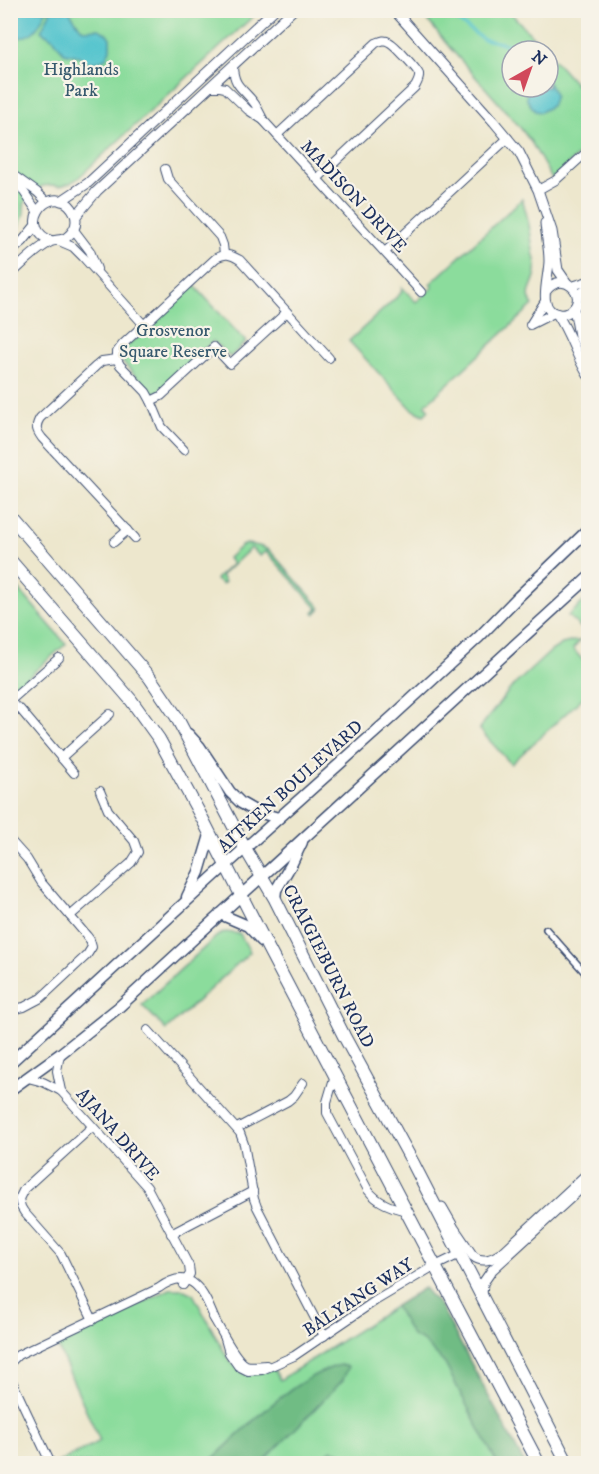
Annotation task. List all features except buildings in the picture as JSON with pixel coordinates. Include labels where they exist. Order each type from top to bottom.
[{"type":"main road","name":"CRAIGIEBURN ROAD","points":[[10,516],[150,678],[182,727],[245,848],[275,899],[344,1036],[413,1163],[568,1464]]},
{"type":"main road","name":"AITKEN BOULEVARD","points":[[10,1064],[479,637],[588,530]]},
{"type":"main road","points":[[10,560],[131,700],[173,764],[539,1464]]},
{"type":"main road","points":[[10,1090],[119,1007],[588,578]]},
{"type":"main road","points":[[182,727],[200,747],[230,792],[241,803],[255,811],[278,818]]},
{"type":"main road","points":[[183,905],[199,872],[210,835]]},
{"type":"main road","points":[[275,899],[276,890],[305,837]]},
{"type":"main road","points":[[220,914],[248,926],[268,948]]},
{"type":"street","points":[[60,201],[88,183],[274,10]]},
{"type":"street","points":[[10,275],[29,257],[56,241],[65,239],[74,230],[76,216],[97,191],[293,10]]},
{"type":"street","points":[[395,11],[508,138],[519,152],[538,190],[554,238],[558,270],[569,285],[577,296],[574,308],[566,314],[555,313],[530,325],[553,284],[569,285],[588,281]]},
{"type":"street","points":[[277,135],[382,40],[394,46],[419,73],[419,80],[415,87],[317,179]]},
{"type":"street","name":"MADISON DRIVE","points":[[233,66],[233,77],[236,83],[254,102],[264,121]]},
{"type":"street","name":"MADISON DRIVE","points":[[210,87],[225,88],[248,110],[264,121],[421,292]]},
{"type":"street","points":[[385,252],[508,138]]},
{"type":"street","points":[[538,190],[556,180],[588,151]]},
{"type":"street","points":[[165,169],[168,179],[220,237],[224,254]]},
{"type":"street","points":[[12,174],[47,202]]},
{"type":"street","points":[[12,174],[37,212]]},
{"type":"street","points":[[76,216],[70,206],[54,200],[41,206],[35,218],[42,236],[73,247],[144,325]]},
{"type":"street","points":[[542,203],[549,259],[547,306],[566,328],[588,375]]},
{"type":"street","points":[[10,252],[36,225]]},
{"type":"street","points":[[74,230],[90,251],[99,275]]},
{"type":"street","points":[[184,450],[162,427],[146,392],[120,365],[117,352],[216,258],[224,254],[232,255],[240,260],[329,358]]},
{"type":"street","points":[[577,296],[588,287]]},
{"type":"street","points":[[574,308],[579,336],[588,356]]},
{"type":"street","points":[[151,401],[161,396],[214,347],[230,364],[287,312]]},
{"type":"street","points":[[117,359],[102,361],[96,366],[40,418],[36,423],[36,430],[135,538]]},
{"type":"street","points":[[114,542],[128,530]]},
{"type":"street","points":[[59,658],[10,702],[20,709],[74,773]]},
{"type":"street","points":[[61,758],[111,714]]},
{"type":"street","points":[[70,916],[131,864],[138,852],[134,841],[108,810],[100,791]]},
{"type":"street","points":[[10,840],[27,859],[37,877],[90,940],[92,947],[87,955],[41,998],[24,1007],[10,1010]]},
{"type":"street","points":[[546,930],[588,976]]},
{"type":"street","points":[[148,1030],[237,1128],[244,1144],[257,1207],[324,1336]]},
{"type":"street","name":"AJANA DRIVE","points":[[60,1054],[57,1071],[61,1091]]},
{"type":"street","points":[[335,1075],[327,1102],[327,1113],[362,1181],[376,1200],[407,1212]]},
{"type":"street","name":"AJANA DRIVE","points":[[28,1078],[44,1082],[61,1091],[147,1187],[186,1262],[184,1282]]},
{"type":"street","points":[[237,1128],[288,1101],[303,1083]]},
{"type":"street","points":[[92,1127],[15,1200],[61,1254],[93,1320]]},
{"type":"street","points":[[413,1163],[468,1249],[477,1259],[484,1261],[503,1252],[588,1173]]},
{"type":"street","points":[[482,1295],[483,1283],[492,1270],[588,1182]]},
{"type":"street","points":[[171,1233],[253,1191]]},
{"type":"street","name":"BALYANG WAY","points":[[184,1282],[196,1292],[243,1363],[251,1366],[273,1364],[294,1356],[375,1301],[460,1254]]},
{"type":"street","points":[[12,1358],[159,1288],[184,1282]]},
{"type":"street","points":[[10,1377],[51,1464]]},
{"type":"green space","name":"Highlands Park","points":[[10,11],[259,11],[77,179],[60,186],[42,186],[25,202],[22,219],[11,236]]},
{"type":"green space","points":[[420,11],[509,11],[535,39],[500,39],[500,99],[560,99],[560,66],[588,98],[588,146],[552,179],[519,126]]},
{"type":"green space","points":[[522,199],[536,265],[529,296],[533,305],[425,405],[429,410],[424,415],[412,409],[349,341],[401,293],[402,287],[416,302],[433,287],[430,284]]},
{"type":"green space","name":"Grosvenor Square Reserve","points":[[193,284],[246,342],[230,357],[213,341],[159,392],[151,393],[120,359],[123,350]]},
{"type":"green space","points":[[247,544],[269,550],[320,609],[315,614],[313,613],[317,608],[266,551],[260,556],[251,548],[221,576],[225,582],[222,584],[216,580],[232,564],[228,558],[241,546]]},
{"type":"green space","points":[[11,580],[66,644],[10,692]]},
{"type":"green space","points":[[588,598],[588,634],[568,616]]},
{"type":"green space","points":[[580,641],[573,649],[588,666],[588,693],[511,764],[479,729],[511,688],[551,651],[562,644]]},
{"type":"green space","points":[[226,932],[240,934],[250,952],[166,1030],[142,1005],[217,936]]},
{"type":"green space","points":[[424,1288],[441,1307],[524,1463],[57,1463],[100,1441],[57,1345],[170,1289],[182,1289],[193,1294],[227,1357],[238,1369],[247,1375],[274,1369],[280,1380]]},
{"type":"green space","points":[[424,1288],[441,1307],[524,1463],[497,1463],[445,1364],[423,1341],[412,1336],[395,1306]]},
{"type":"green space","points":[[340,1365],[348,1367],[343,1380],[262,1463],[208,1463],[287,1393],[304,1381]]},
{"type":"green space","points":[[332,1450],[341,1453],[345,1459],[343,1463],[318,1463],[322,1457]]},
{"type":"water","points":[[11,10],[46,11],[33,32],[24,37],[11,39]]},
{"type":"water","points":[[51,11],[69,11],[84,30],[99,29],[107,34],[110,38],[110,49],[106,58],[97,62],[88,62],[79,56],[64,53],[54,39],[41,31]]},
{"type":"water","points":[[554,99],[551,106],[541,112],[535,111],[527,100]]},
{"type":"waterway","points":[[455,19],[483,39],[500,43]]}]
